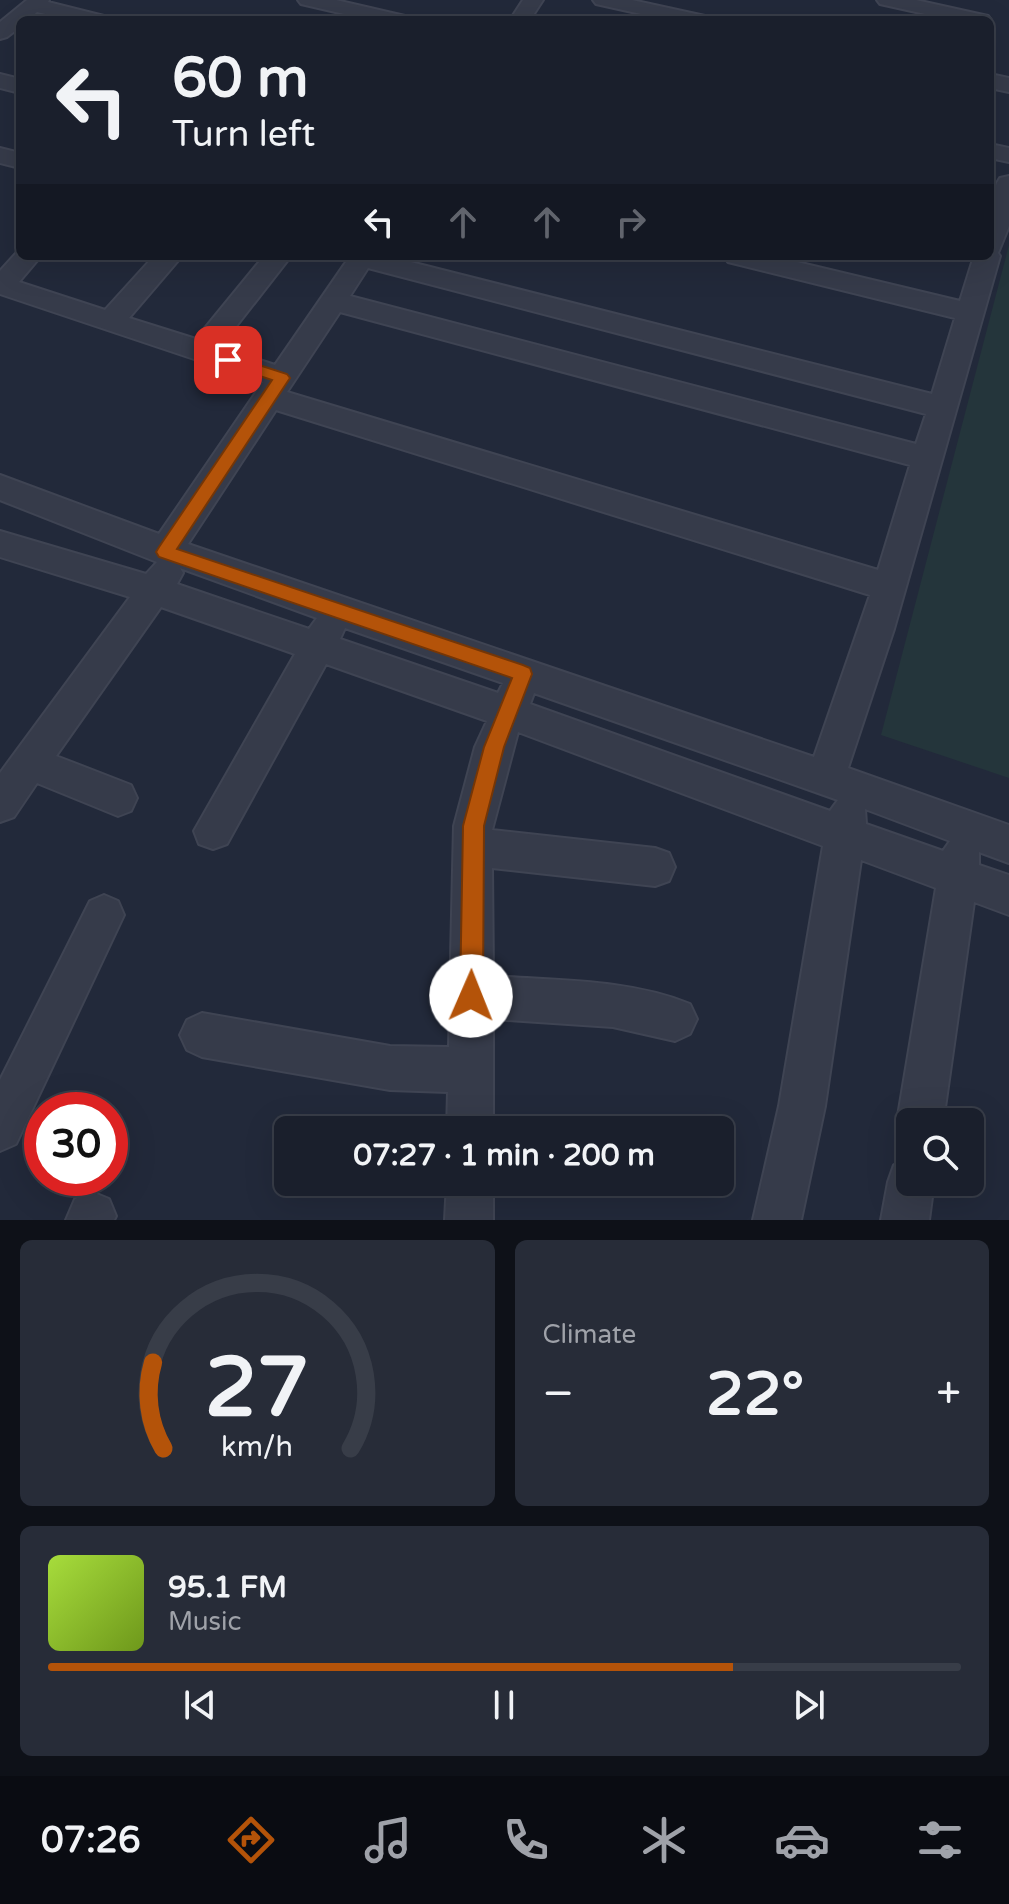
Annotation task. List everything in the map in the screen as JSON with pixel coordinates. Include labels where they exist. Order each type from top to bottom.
[{"type":"street","points":[[308,0],[380,16]]},
{"type":"street","points":[[603,0],[679,16]]},
{"type":"street","points":[[887,0],[962,16]]},
{"type":"street","points":[[20,16],[36,3],[83,16]]},
{"type":"street","points":[[0,33],[16,20]]},
{"type":"street","points":[[994,226],[1009,183]]},
{"type":"street","points":[[24,260],[1,285],[202,351],[276,387],[889,587]]},
{"type":"street","points":[[111,321],[165,260]]},
{"type":"street","points":[[202,351],[275,260]]},
{"type":"street","points":[[0,804],[153,590],[171,554],[358,260]]},
{"type":"street","points":[[372,260],[943,408]]},
{"type":"street","points":[[753,260],[970,313]]},
{"type":"street","points":[[777,1220],[802,1106],[845,834],[839,781],[889,587],[986,260]]},
{"type":"street","points":[[333,301],[927,458]]},
{"type":"street","points":[[0,487],[171,554],[839,781],[1009,844]]},
{"type":"street","points":[[40,503],[2,548],[153,590],[508,712],[1009,895]]},
{"type":"street","points":[[213,831],[338,611]]},
{"type":"street","points":[[470,1116],[473,826],[494,747],[523,674]]},
{"type":"street","points":[[30,763],[118,798]]},
{"type":"street","points":[[922,1108],[965,827]]},
{"type":"street","points":[[473,847],[655,867]]},
{"type":"street","points":[[0,1128],[104,915]]},
{"type":"street","points":[[471,996],[613,1006],[675,1019]]},
{"type":"street","points":[[202,1035],[390,1068],[471,1070]]},
{"type":"street","points":[[469,1220],[470,1196]]},
{"type":"street","points":[[905,1220],[909,1196]]},
{"type":"shaded area","points":[[1009,245],[1009,778],[881,735]]},
{"type":"route","points":[[228,360],[282,378],[165,552],[523,674],[494,747],[473,826],[471,996]]}]
